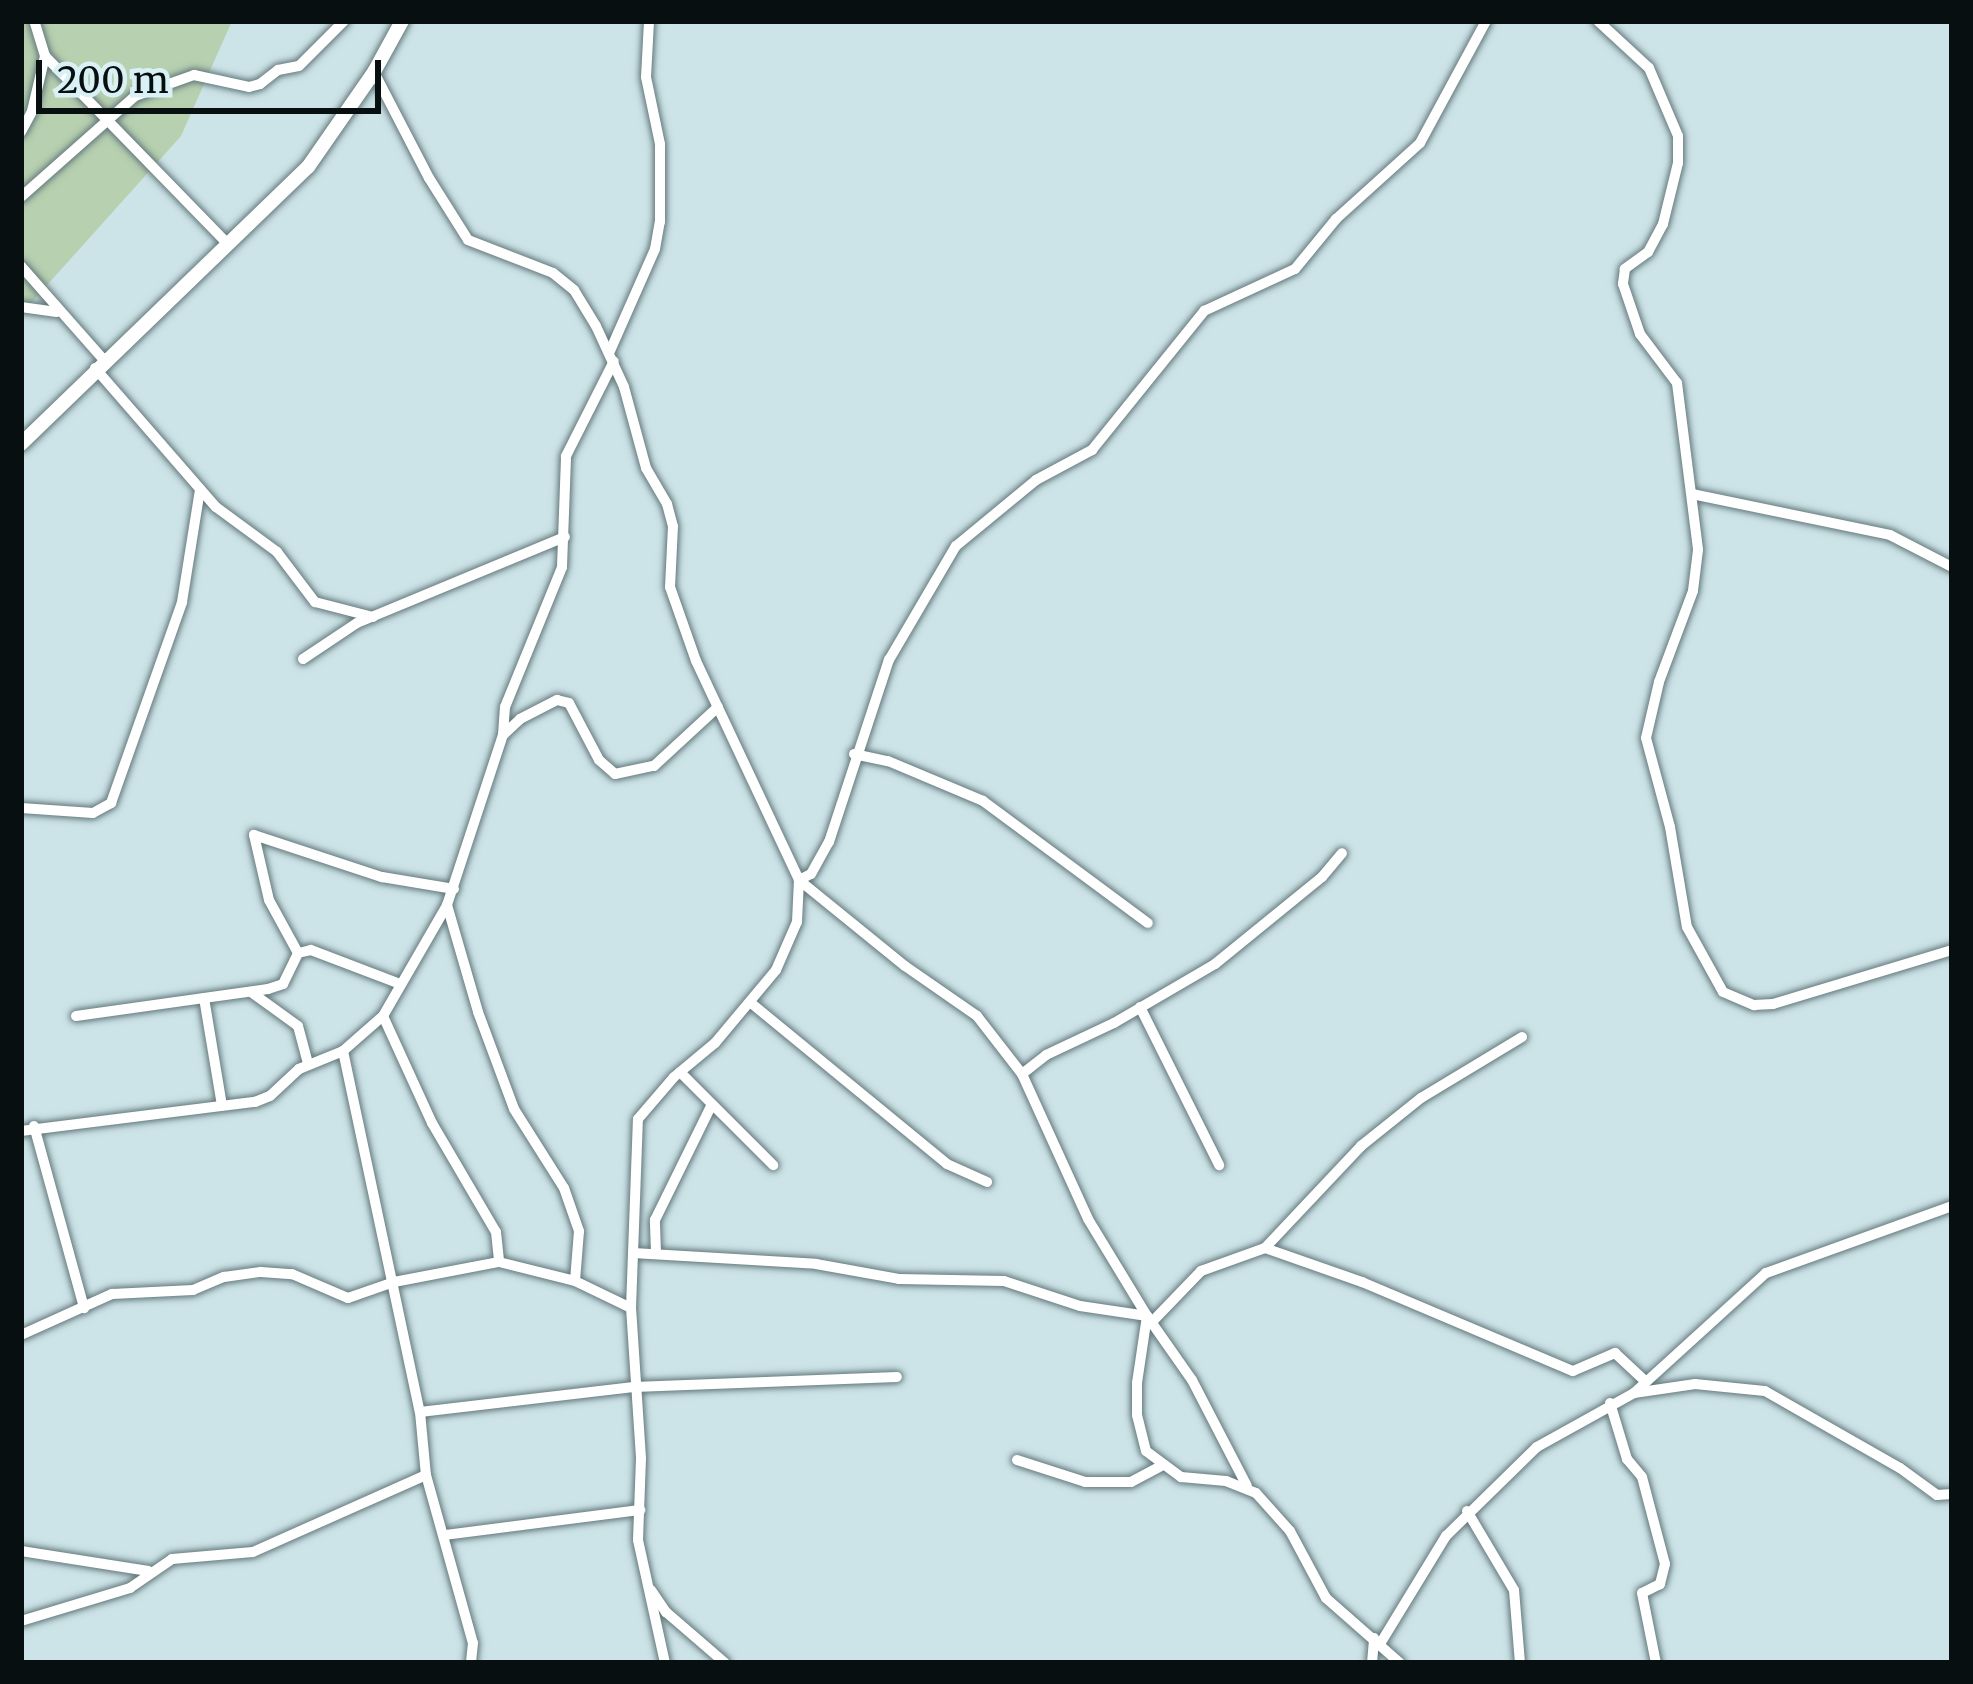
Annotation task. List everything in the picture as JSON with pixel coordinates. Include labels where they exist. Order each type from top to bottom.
[{"type":"street","points":[[34,21],[45,56],[104,122],[229,245]]},
{"type":"street","points":[[21,196],[104,122],[163,82],[194,75],[249,87],[260,84],[278,70],[298,66],[344,21]]},
{"type":"street","points":[[21,444],[308,167],[374,73],[402,21]]},
{"type":"street","points":[[84,1308],[28,1129],[270,1096],[308,1064],[343,1051],[382,1016],[454,890],[503,736],[505,706],[562,567],[566,456],[655,249],[660,222],[660,144],[646,77],[650,21]]},
{"type":"street","points":[[799,880],[811,874],[829,842],[854,754],[889,660],[956,546],[980,520],[1036,480],[1092,450],[1204,310],[1295,269],[1336,220],[1420,143],[1486,21]]},
{"type":"street","points":[[1598,21],[1649,68],[1678,136],[1678,164],[1664,224],[1648,251],[1625,269],[1622,284],[1640,334],[1677,383],[1698,550],[1693,591],[1659,682],[1646,738],[1670,826],[1687,927],[1714,978],[1733,998],[1773,1004],[1952,950]]},
{"type":"street","points":[[21,132],[32,111],[45,56]]},
{"type":"street","points":[[374,73],[462,232],[478,245],[553,273],[574,290],[612,356],[646,468],[667,504],[673,526],[670,587],[718,707],[799,880],[905,966],[977,1016],[1022,1074],[1088,1219],[1148,1320],[1192,1380],[1246,1486],[1290,1532],[1326,1598],[1400,1663]]},
{"type":"street","points":[[21,266],[200,488],[277,552],[315,602],[373,617]]},
{"type":"street","points":[[21,308],[57,312]]},
{"type":"street","points":[[21,808],[93,813],[111,803],[189,577],[200,488]]},
{"type":"street","points":[[1692,494],[1890,535],[1952,568]]},
{"type":"street","points":[[303,659],[373,617],[565,537]]},
{"type":"street","points":[[503,736],[520,719],[563,700],[607,770],[633,772],[654,766],[718,707]]},
{"type":"street","points":[[854,754],[888,761],[983,800],[1148,923]]},
{"type":"street","points":[[298,953],[269,900],[251,841],[254,835],[382,877],[454,890]]},
{"type":"street","points":[[1022,1074],[1046,1054],[1215,964],[1322,877],[1342,854]]},
{"type":"street","points":[[665,1663],[645,1583],[640,1510],[631,1308],[638,1119],[751,1003],[790,944],[799,880]]},
{"type":"street","points":[[447,905],[478,1012],[514,1109],[572,1209],[579,1231],[575,1281]]},
{"type":"street","points":[[298,953],[321,952],[400,984]]},
{"type":"street","points":[[76,1016],[284,984],[298,953]]},
{"type":"street","points":[[251,992],[298,1026],[308,1064]]},
{"type":"street","points":[[204,998],[222,1105]]},
{"type":"street","points":[[751,1003],[947,1164],[987,1182]]},
{"type":"street","points":[[1140,1007],[1219,1166]]},
{"type":"street","points":[[382,1016],[432,1123],[496,1232],[499,1262]]},
{"type":"street","points":[[1246,1486],[1180,1477],[1146,1451],[1137,1415],[1148,1320],[1201,1271],[1265,1248],[1361,1146],[1421,1098],[1522,1037]]},
{"type":"street","points":[[343,1051],[420,1412],[426,1475],[473,1643],[471,1663]]},
{"type":"street","points":[[680,1072],[773,1166]]},
{"type":"street","points":[[656,1252],[655,1220],[692,1136],[711,1106]]},
{"type":"street","points":[[1634,1393],[1766,1274],[1952,1206]]},
{"type":"street","points":[[1265,1248],[1347,1276],[1573,1371],[1615,1353],[1644,1380]]},
{"type":"street","points":[[633,1253],[816,1264],[898,1279],[1004,1281],[1080,1306],[1148,1320]]},
{"type":"street","points":[[21,1335],[112,1294],[193,1290],[224,1276],[261,1272],[292,1274],[348,1298],[394,1282],[499,1262],[575,1281],[631,1308]]},
{"type":"street","points":[[420,1412],[634,1387],[897,1377]]},
{"type":"street","points":[[1372,1662],[1446,1536],[1467,1511],[1537,1447],[1610,1402],[1634,1393],[1695,1384],[1765,1391],[1900,1468],[1937,1496],[1952,1495]]},
{"type":"street","points":[[1610,1402],[1627,1460],[1642,1478],[1665,1564],[1663,1581],[1642,1593],[1656,1663]]},
{"type":"street","points":[[1017,1460],[1085,1482],[1131,1482],[1161,1466]]},
{"type":"street","points":[[21,1621],[122,1592],[172,1559],[253,1552],[426,1475]]},
{"type":"street","points":[[445,1535],[640,1510]]},
{"type":"street","points":[[1467,1511],[1514,1590],[1520,1663]]},
{"type":"street","points":[[21,1550],[148,1571]]},
{"type":"street","points":[[645,1583],[666,1612],[725,1663]]},
{"type":"green space","points":[[21,21],[232,21],[181,136],[21,314]]}]
